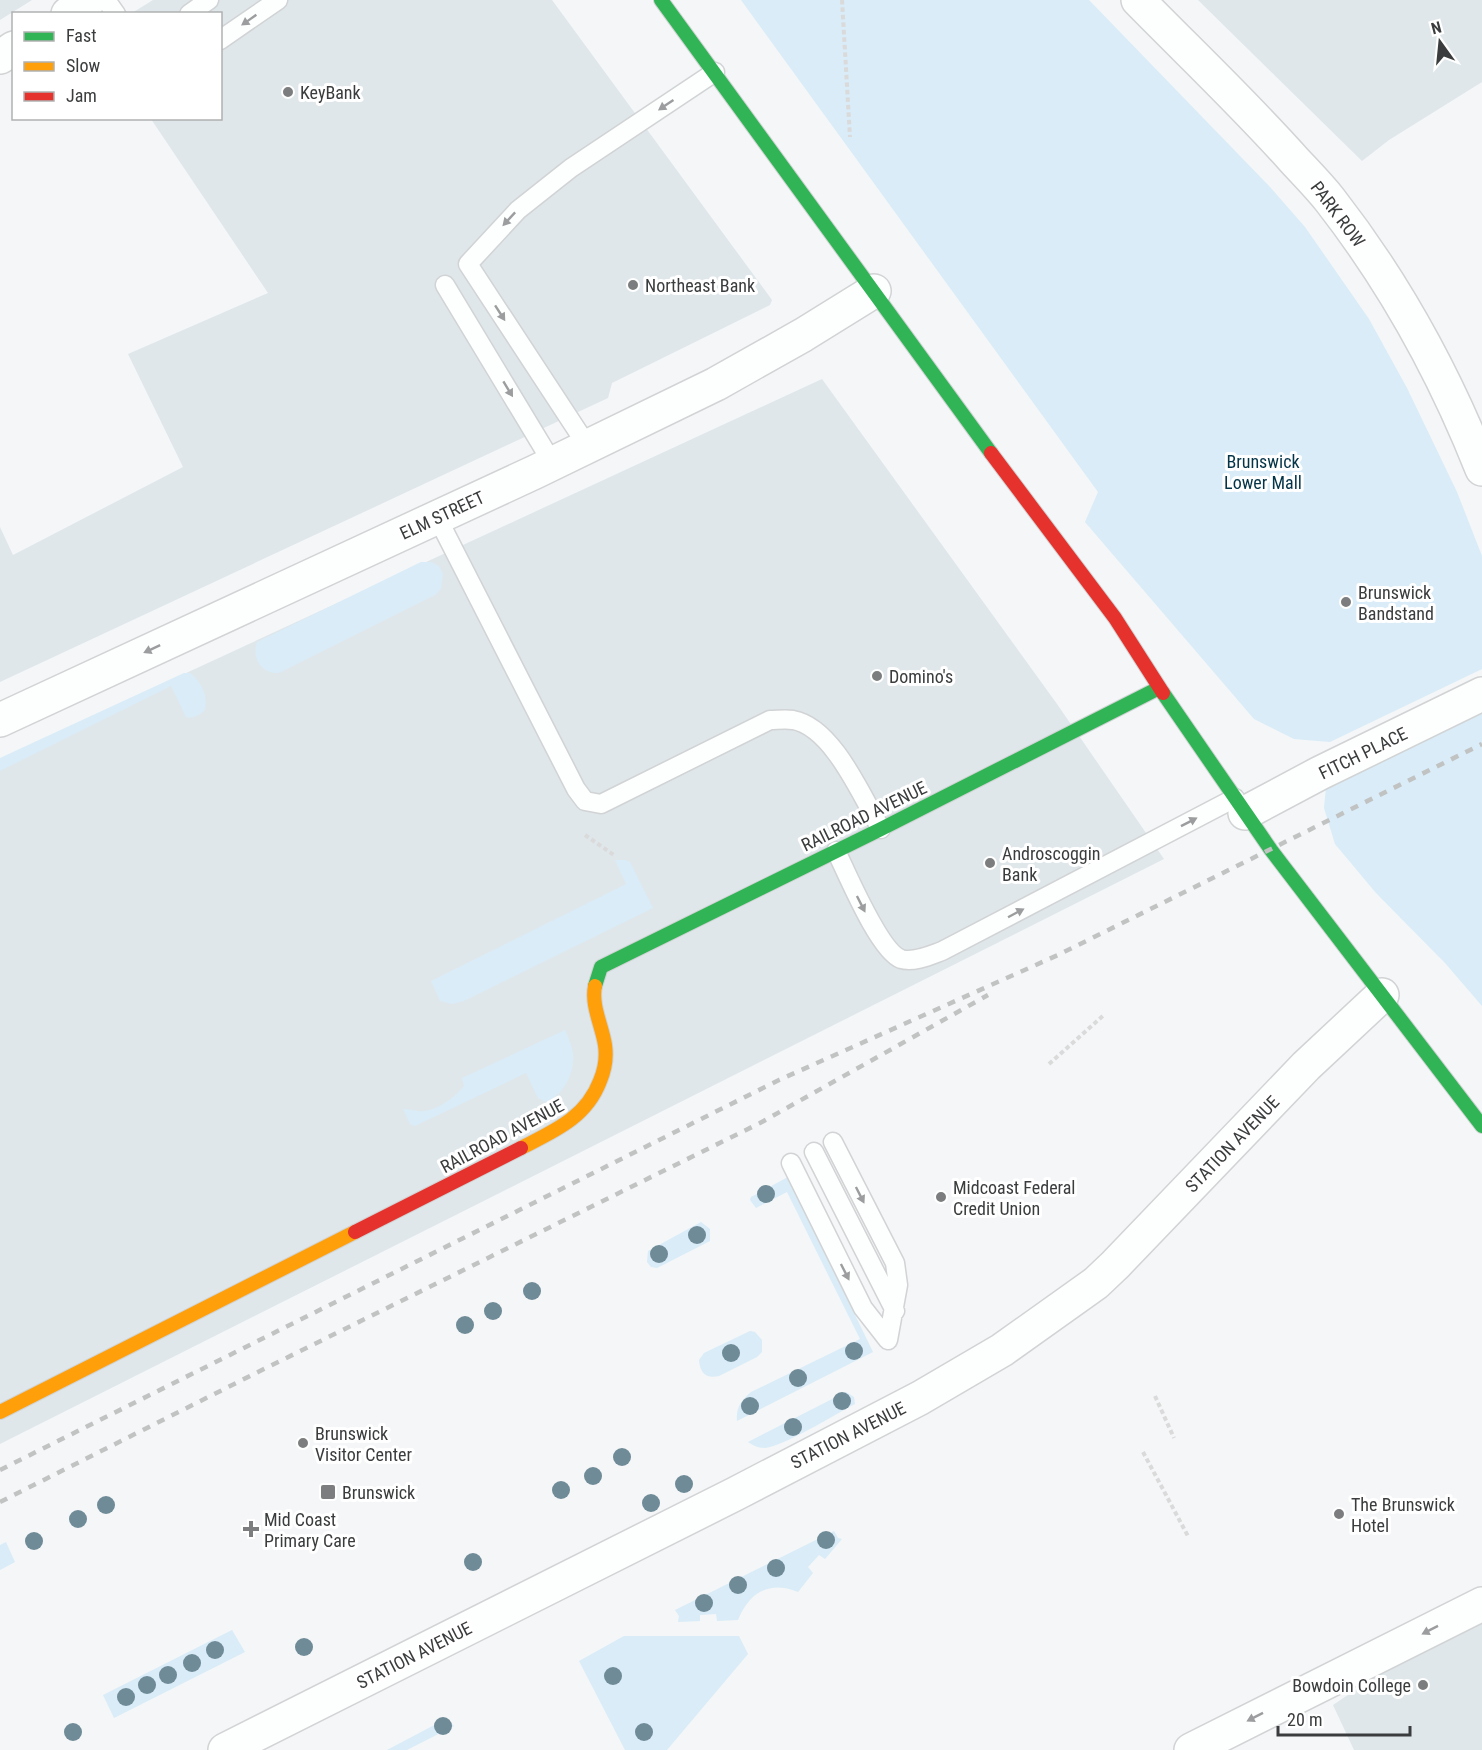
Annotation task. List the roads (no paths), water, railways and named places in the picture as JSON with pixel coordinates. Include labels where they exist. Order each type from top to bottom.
[{"type":"street","points":[[71,12],[89,0]]},
{"type":"street","points":[[662,0],[1019,492],[1115,618],[1159,688],[1240,806],[1482,1126]]},
{"type":"street","name":"PARK ROW","points":[[1138,0],[1263,125],[1330,200],[1388,281],[1415,325],[1462,419],[1482,469]]},
{"type":"street","name":"ELM STREET","points":[[0,720],[588,447],[716,384],[874,291]]},
{"type":"street","name":"RAILROAD AVENUE","points":[[0,1412],[564,1126],[582,1114],[593,1100],[605,1068],[606,1055],[593,993],[594,978],[601,967],[1159,688]]},
{"type":"street","name":"FITCH PLACE","points":[[1240,806],[1320,773],[1482,694]]},
{"type":"street","name":"STATION AVENUE","points":[[225,1750],[741,1491],[920,1398],[1002,1350],[1096,1282],[1115,1265],[1306,1066],[1382,995]]},
{"type":"street","points":[[1191,1750],[1482,1604]]},
{"type":"lane","points":[[192,12],[209,0]]},
{"type":"lane","points":[[222,39],[278,0]]},
{"type":"lane","points":[[588,447],[468,264],[518,210],[571,168],[715,72]]},
{"type":"lane","points":[[445,285],[553,464]]},
{"type":"lane","points":[[437,518],[571,780],[585,801],[601,804],[770,720],[794,720],[811,727],[825,739],[846,768],[881,829]]},
{"type":"lane","points":[[836,851],[862,907],[890,950],[901,959],[919,959],[942,951],[1240,806]]},
{"type":"lane","points":[[790,1163],[863,1308],[888,1340],[898,1285],[895,1263],[833,1142]]},
{"type":"lane","points":[[814,1152],[895,1311]]},
{"type":"railway","points":[[0,1470],[779,1080],[1058,955],[1482,744]]},
{"type":"railway","points":[[0,1502],[760,1123],[988,995]]},
{"type":"place","name":"KeyBank","points":[[288,92]]},
{"type":"place","name":"Northeast Bank","points":[[633,285]]},
{"type":"place","name":"Brunswick Bandstand","points":[[1346,602]]},
{"type":"place","name":"Domino's","points":[[877,676]]},
{"type":"place","name":"Androscoggin Bank","points":[[990,863]]},
{"type":"place","name":"Midcoast Federal Credit Union","points":[[941,1197]]},
{"type":"place","name":"Brunswick Visitor Center","points":[[303,1443]]},
{"type":"place","name":"Brunswick","points":[[328,1492]]},
{"type":"place","name":"The Brunswick Hotel","points":[[1339,1514]]},
{"type":"place","name":"Mid Coast Primary Care","points":[[251,1529]]},
{"type":"place","name":"Bowdoin College","points":[[1423,1685]]},
{"type":"park label","name":"Brunswick Lower Mall","points":[[1263,471]]}]
